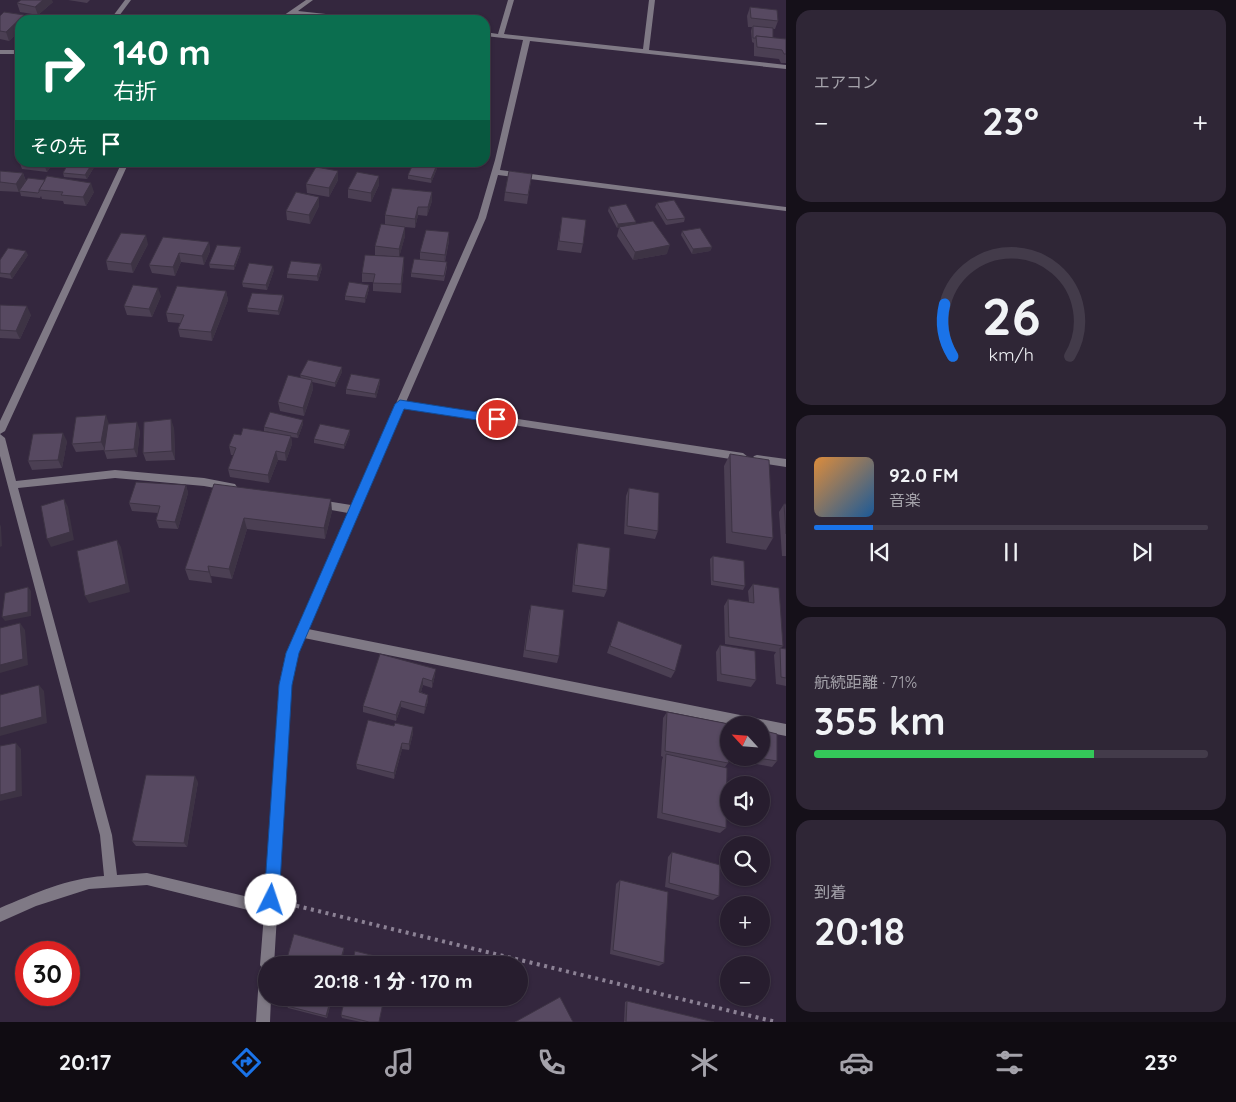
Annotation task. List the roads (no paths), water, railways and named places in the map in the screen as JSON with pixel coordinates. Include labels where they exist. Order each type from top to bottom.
[{"type":"street","points":[[117,15],[128,0]]},
{"type":"street","points":[[288,15],[310,0]]},
{"type":"street","points":[[501,35],[511,0]]},
{"type":"street","points":[[646,52],[652,0]]},
{"type":"street","points":[[292,12],[319,15]]},
{"type":"street","points":[[490,34],[786,67]]},
{"type":"street","points":[[268,956],[285,685],[292,653],[482,218],[496,172],[527,38]]},
{"type":"street","points":[[0,52],[15,52]]},
{"type":"street","points":[[0,431],[124,167]]},
{"type":"street","points":[[496,172],[786,209]]},
{"type":"street","points":[[400,404],[786,463]]},
{"type":"street","points":[[0,438],[106,835],[111,881]]},
{"type":"street","points":[[14,485],[115,474],[204,482],[242,489]]},
{"type":"street","points":[[307,502],[354,510]]},
{"type":"street","points":[[301,632],[786,730]]},
{"type":"street","points":[[0,915],[35,900],[89,883],[147,879],[271,904]]},
{"type":"street","points":[[263,1022],[264,1006]]}]
